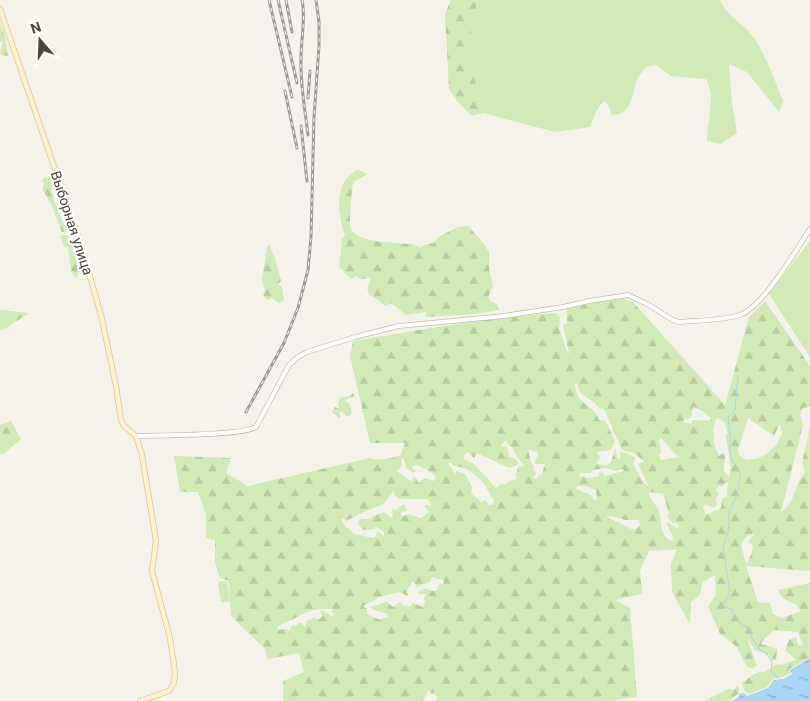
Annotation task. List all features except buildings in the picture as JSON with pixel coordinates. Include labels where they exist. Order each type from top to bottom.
[{"type":"main road","name":"Выборная улица","points":[[0,9],[81,245],[101,315],[121,420],[124,426],[136,436]]},
{"type":"main road","points":[[136,436],[142,455],[154,530],[156,547],[152,571],[170,637],[176,672],[174,683],[169,691],[140,701]]},
{"type":"street","points":[[136,436],[250,430],[256,426],[289,365],[298,357],[307,352],[355,337],[399,326],[504,316],[628,295],[679,322],[742,314],[750,310],[762,298],[810,229]]},
{"type":"green space","points":[[451,0],[478,0],[472,23],[470,59],[483,113],[472,116],[458,102],[449,89],[445,13]]},
{"type":"green space","points":[[478,0],[720,0],[726,10],[748,31],[759,45],[783,101],[779,112],[747,72],[729,64],[732,103],[737,133],[720,144],[707,141],[711,101],[706,79],[671,76],[656,65],[646,67],[640,75],[628,108],[624,112],[612,115],[605,101],[597,109],[590,127],[555,132],[483,113],[470,59],[472,23]]},
{"type":"green space","points":[[0,23],[5,36],[8,56],[2,55],[0,52],[3,42],[0,41]]},
{"type":"green space","points":[[358,170],[368,174],[353,182],[350,219],[351,229],[355,234],[369,240],[413,244],[420,248],[433,243],[442,235],[458,227],[468,226],[489,252],[489,268],[493,286],[488,297],[490,301],[497,304],[499,310],[476,314],[425,317],[426,312],[406,315],[391,303],[386,306],[369,294],[367,288],[371,278],[361,279],[356,276],[351,279],[339,267],[342,239],[345,235],[339,208],[341,189],[345,181]]},
{"type":"green space","points":[[46,176],[53,183],[51,192],[63,220],[66,230],[64,232],[62,232],[51,205],[42,190],[44,184],[42,180]]},
{"type":"green space","points":[[69,235],[71,243],[76,250],[77,265],[80,265],[81,269],[76,278],[71,272],[68,248],[64,246],[60,237]]},
{"type":"green space","points":[[810,241],[810,357],[769,294]]},
{"type":"green space","points":[[269,245],[275,258],[281,281],[278,284],[282,287],[284,300],[279,303],[272,298],[267,300],[263,295],[265,290],[262,279]]},
{"type":"green space","points":[[622,298],[633,302],[725,405],[749,317],[765,301],[810,366],[810,407],[803,408],[800,415],[803,425],[781,512],[790,503],[798,483],[805,472],[802,463],[810,427],[810,571],[746,566],[758,602],[770,603],[773,614],[782,618],[801,611],[797,605],[782,598],[778,590],[810,583],[810,657],[788,670],[791,673],[783,677],[774,678],[767,687],[749,694],[745,692],[742,683],[753,675],[765,672],[777,664],[781,665],[796,660],[785,650],[789,640],[796,637],[798,645],[803,645],[798,632],[774,630],[763,640],[761,644],[777,649],[776,660],[772,661],[769,655],[755,650],[747,638],[757,666],[747,667],[737,647],[720,634],[708,606],[716,595],[715,575],[702,583],[700,595],[691,602],[690,624],[672,592],[671,564],[677,549],[649,551],[640,571],[642,594],[615,600],[630,608],[637,697],[609,701],[435,701],[437,699],[435,693],[432,694],[428,690],[423,701],[283,701],[283,681],[304,672],[299,653],[268,659],[265,649],[231,616],[229,581],[220,578],[215,563],[215,540],[206,538],[206,515],[198,492],[180,492],[174,456],[231,458],[226,473],[248,486],[370,458],[381,460],[401,455],[405,443],[370,443],[350,356],[353,341],[485,319],[556,313],[560,317],[559,329],[568,354],[563,325],[567,323],[566,308]],"holes":[[[575,383],[577,383],[580,393],[599,408],[604,409],[622,450],[634,453],[645,462],[639,463],[639,466],[649,487],[640,477],[633,464],[635,458],[631,455],[620,451],[620,458],[618,459],[615,449],[611,462],[607,465],[596,464],[600,458],[597,452],[611,450],[615,441],[605,420],[600,421],[593,410],[578,397]],[[693,407],[703,411],[711,418],[710,421],[693,420],[691,424],[683,422],[685,419],[691,418]],[[717,418],[724,422],[728,433],[726,436],[730,463],[729,477],[724,472],[726,457],[723,453],[719,456],[713,432]],[[748,418],[774,436],[780,423],[782,433],[777,444],[767,454],[759,458],[746,460],[739,455],[738,450]],[[661,438],[680,457],[661,460],[659,456],[661,452],[659,440]],[[506,440],[524,467],[519,466],[515,475],[517,479],[501,484],[496,488],[474,464],[464,459],[464,455],[468,452],[474,458],[477,453],[509,468],[519,464],[516,459],[509,457],[506,446],[503,447],[501,445]],[[528,449],[538,453],[535,464],[545,464],[542,474],[536,479],[532,477],[536,475],[533,469],[534,466],[531,463]],[[403,458],[407,468],[413,473],[416,471],[412,466],[418,465],[435,475],[435,479],[434,481],[424,478],[420,483],[416,478],[413,477],[413,481],[409,480],[397,471],[402,466],[401,460]],[[451,462],[452,465],[465,468],[476,475],[492,497],[494,501],[492,505],[489,505],[485,500],[481,502],[471,493],[472,487],[465,474],[456,471],[456,475],[448,463]],[[606,468],[616,471],[623,469],[624,471],[604,476],[603,472],[599,473],[599,476],[589,478],[577,476],[582,473],[591,473],[593,470]],[[728,482],[727,496],[722,499],[721,508],[706,515],[703,507],[706,504],[714,508],[717,505],[716,499],[719,493],[716,490],[718,486],[722,487]],[[578,486],[585,486],[596,490],[597,499],[594,500],[591,495],[576,489]],[[393,491],[394,495],[400,499],[427,499],[431,503],[430,506],[424,506],[429,512],[421,518],[407,514],[401,515],[402,511],[407,510],[404,504],[396,510],[392,509],[393,517],[384,512],[370,519],[360,519],[358,523],[363,530],[375,529],[375,526],[384,532],[384,536],[377,531],[376,537],[373,538],[354,534],[349,528],[346,528],[341,519],[343,518],[346,521],[384,504]],[[650,492],[663,494],[669,514],[667,516],[672,523],[679,523],[678,528],[668,521],[667,525],[673,541],[665,537],[663,533],[659,511],[648,494]],[[607,515],[626,520],[639,520],[640,525],[633,530],[609,518]],[[755,533],[748,543],[751,543],[753,547],[748,563],[745,561],[741,543],[747,536]],[[432,577],[444,581],[444,583],[439,585],[437,590],[432,591],[426,588],[418,592],[426,594],[423,607],[413,603],[409,607],[408,605],[404,606],[400,602],[393,607],[386,601],[371,607],[387,614],[388,617],[381,620],[367,613],[367,609],[363,606],[380,597],[399,592],[408,596],[407,590],[413,581],[416,585],[415,587],[430,582]],[[333,609],[331,612],[335,614],[332,616],[322,610],[320,612],[323,616],[319,619],[313,618],[306,621],[305,627],[300,622],[296,626],[293,625],[289,631],[285,629],[278,630],[277,627],[309,611]]]},
{"type":"green space","points":[[0,310],[29,313],[0,330]]},
{"type":"green space","points":[[354,392],[354,397],[345,400],[350,405],[352,413],[347,417],[342,411],[339,413],[341,416],[339,418],[332,412],[335,407],[340,409],[338,403],[340,398],[350,396]]},
{"type":"green space","points":[[11,421],[21,439],[5,453],[0,454],[0,425]]},
{"type":"green space","points":[[220,581],[227,581],[229,602],[221,602],[218,583]]},
{"type":"green space","points":[[736,686],[739,688],[739,693],[729,701],[704,701],[729,689],[734,690]]},
{"type":"water","points":[[810,658],[810,701],[732,701],[738,698],[740,693],[744,693],[747,696],[768,688],[774,680],[783,679],[792,674],[790,670]]},
{"type":"waterway","points":[[738,376],[735,410],[728,417],[730,455],[733,462],[739,468],[740,476],[737,495],[729,511],[729,530],[723,548],[730,592],[723,604],[725,607],[732,609],[733,615],[749,629],[752,638],[760,650],[767,654],[772,663],[771,671],[780,679]]},
{"type":"railway","points":[[269,0],[292,97]]},
{"type":"railway","points":[[278,0],[297,83]]},
{"type":"railway","points":[[286,0],[292,32]]},
{"type":"railway","points":[[302,0],[304,15],[301,77],[308,135]]},
{"type":"railway","points":[[246,412],[284,343],[298,308],[308,270],[311,237],[314,117],[319,46],[319,22],[316,0]]},
{"type":"railway","points":[[308,98],[310,71]]},
{"type":"railway","points":[[285,91],[297,148]]},
{"type":"railway","points":[[301,126],[307,181]]}]
